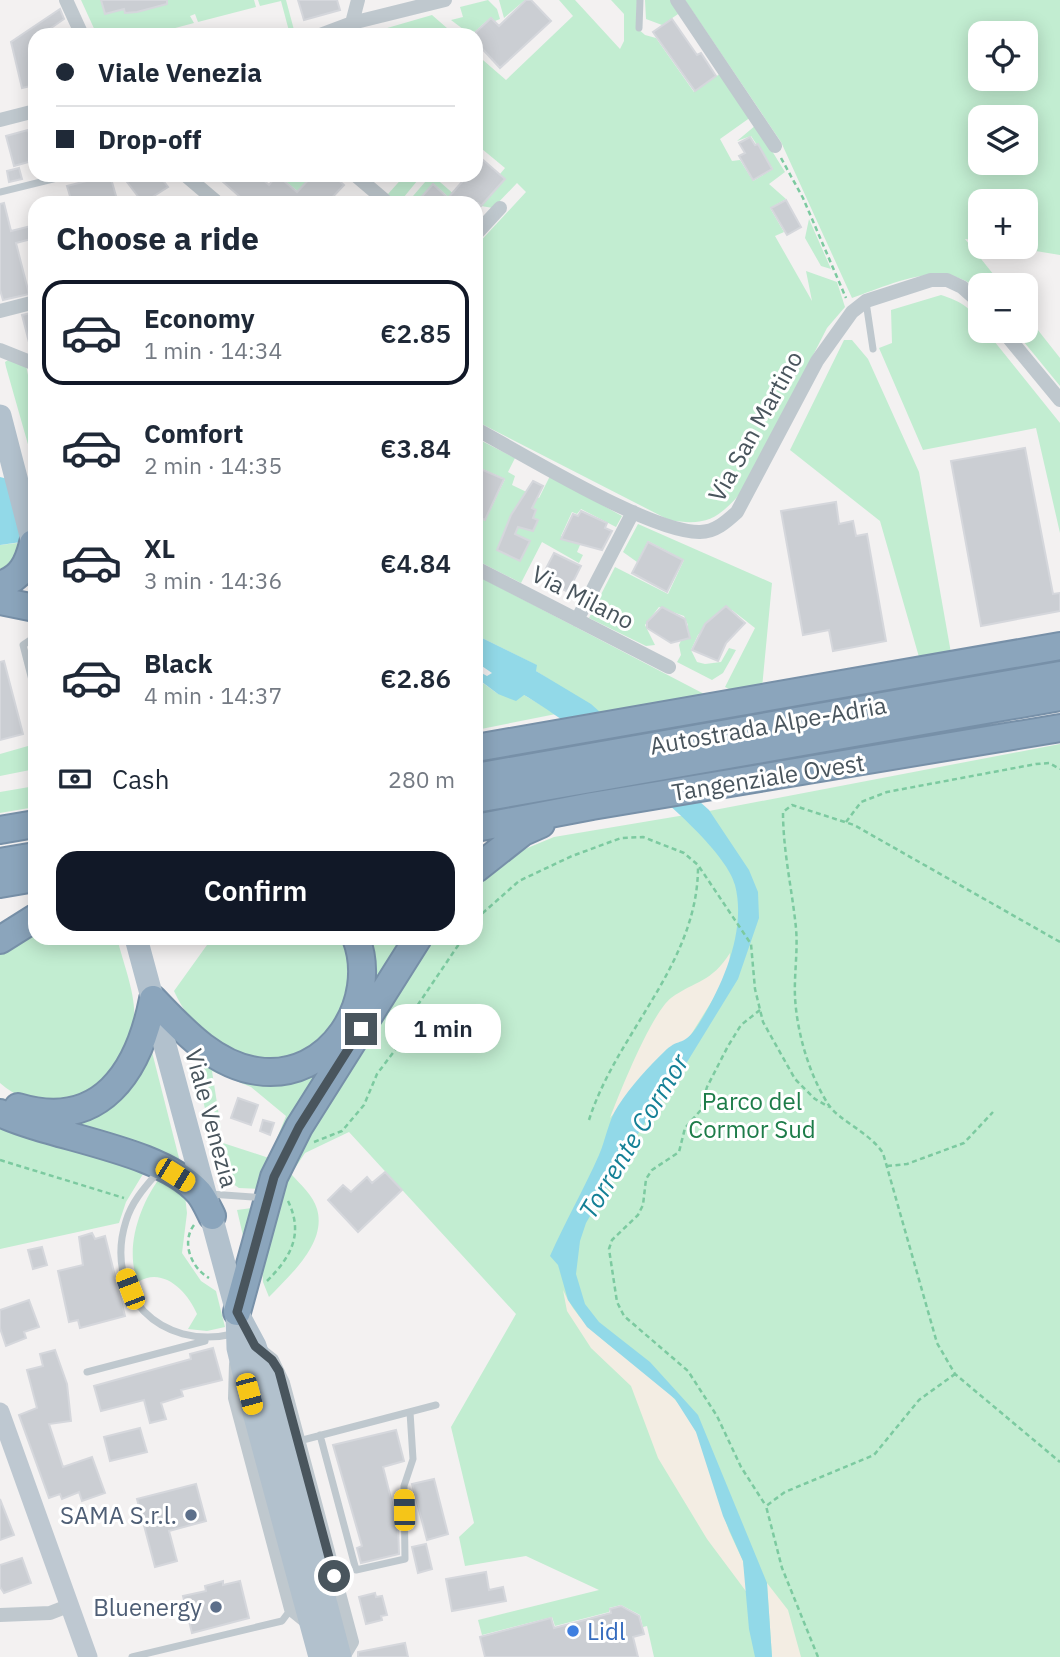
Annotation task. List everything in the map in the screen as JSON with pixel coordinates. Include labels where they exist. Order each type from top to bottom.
[{"type":"highway","points":[[0,585],[19,575],[28,561]]},
{"type":"highway","points":[[0,601],[28,607]]},
{"type":"highway","points":[[483,746],[1060,646]]},
{"type":"highway","name":"Autostrada Alpe-Adria","points":[[483,775],[1060,675]]},
{"type":"highway","name":"Autostrada Alpe-Adria","points":[[483,798],[1060,697]]},
{"type":"highway","name":"Tangenziale Ovest","points":[[483,827],[1060,728]]},
{"type":"highway","points":[[483,863],[523,832],[592,806]]},
{"type":"highway","points":[[0,830],[28,825]]},
{"type":"highway","points":[[0,862],[28,857]]},
{"type":"highway","points":[[0,884],[28,879]]},
{"type":"highway","points":[[0,918],[28,912]]},
{"type":"highway","points":[[0,940],[28,922]]},
{"type":"highway","points":[[0,1097],[35,1112],[75,1109],[99,1100],[115,1086],[138,1055],[153,999],[206,1049],[238,1066],[258,1071],[300,1066],[318,1057],[334,1044],[357,1008],[363,975],[357,945]]},
{"type":"highway","points":[[242,1335],[276,1196],[299,1127],[414,945]]},
{"type":"highway","points":[[0,1113],[161,1168],[189,1184],[209,1205]]},
{"type":"main road","points":[[4,439],[28,524]]},
{"type":"main road","name":"Viale Venezia","points":[[138,945],[209,1205],[320,1657]]},
{"type":"main road","name":"Viale Venezia","points":[[242,1335],[342,1657]]},
{"type":"street","points":[[66,0],[79,28]]},
{"type":"street","points":[[352,23],[358,0]]},
{"type":"street","points":[[339,28],[445,0]]},
{"type":"street","points":[[677,0],[775,146]]},
{"type":"street","points":[[0,120],[28,113]]},
{"type":"street","points":[[194,182],[210,196]]},
{"type":"street","points":[[363,182],[380,196]]},
{"type":"street","points":[[483,226],[500,208]]},
{"type":"street","name":"Via San Martino","points":[[483,433],[655,523],[703,532],[722,526],[737,512],[817,361],[852,312],[866,301],[931,280],[947,280],[968,292]]},
{"type":"street","points":[[0,311],[28,304]]},
{"type":"street","points":[[1013,343],[1060,400]]},
{"type":"street","points":[[0,350],[28,361]]},
{"type":"street","points":[[577,620],[633,512]]},
{"type":"street","name":"Via Milano","points":[[483,572],[669,667]]},
{"type":"street","name":"Viale Venezia","points":[[242,1335],[272,1360],[279,1371],[352,1642],[342,1657]]},
{"type":"street","name":"Viale Venezia","points":[[242,1335],[235,1398],[290,1609]]},
{"type":"street","points":[[0,1412],[88,1657]]},
{"type":"street","points":[[0,1615],[50,1613],[68,1606]]},
{"type":"street","points":[[290,1609],[312,1626]]},
{"type":"lane","points":[[639,28],[640,0]]},
{"type":"lane","points":[[0,192],[41,182]]},
{"type":"lane","points":[[866,301],[873,349]]},
{"type":"lane","points":[[28,642],[23,645],[28,665]]},
{"type":"lane","points":[[161,1168],[134,1201],[125,1222],[121,1254],[124,1273],[136,1303],[148,1316],[169,1331],[212,1339]]},
{"type":"lane","points":[[209,1205],[276,1196]]},
{"type":"lane","points":[[87,1372],[212,1339],[242,1335]]},
{"type":"lane","points":[[298,1441],[436,1405]]},
{"type":"lane","points":[[320,1435],[356,1570],[405,1559],[404,1486],[413,1459],[410,1412]]},
{"type":"lane","points":[[132,1657],[282,1621],[290,1609]]},
{"type":"path","points":[[775,146],[803,198],[852,312]]},
{"type":"path","points":[[846,822],[861,802],[887,792],[1036,764],[1049,763],[1060,769]]},
{"type":"path","points":[[829,1107],[803,1045],[795,998],[798,951],[783,843],[783,812],[792,805],[846,822],[1060,942]]},
{"type":"path","points":[[483,913],[519,881],[572,856],[621,838],[643,837],[684,853],[698,865],[751,944],[755,989],[763,1022],[795,1079],[815,1099],[876,1143],[887,1166],[937,1343],[955,1374],[1060,1462]]},
{"type":"path","points":[[589,1120],[618,1051],[670,972],[698,895],[698,865]]},
{"type":"path","points":[[304,1144],[342,1131],[364,1104],[377,1074],[402,1041],[411,1015],[458,945]]},
{"type":"path","points":[[760,1010],[741,1025],[707,1087],[700,1111],[685,1128],[679,1152],[652,1170],[646,1179],[643,1205],[638,1215],[611,1240],[609,1249],[617,1302],[624,1316],[688,1371],[717,1416],[741,1467],[766,1506],[782,1568],[818,1657]]},
{"type":"path","points":[[887,1166],[907,1164],[964,1143],[993,1112]]},
{"type":"path","points":[[0,1160],[134,1201]]},
{"type":"path","points":[[262,1286],[288,1259],[295,1244],[296,1222],[276,1196]]},
{"type":"path","points":[[766,1506],[785,1492],[874,1455],[919,1400],[955,1374]]},
{"type":"green space","points":[[81,0],[254,0],[256,7],[198,22],[195,14],[190,16],[194,23],[175,28],[94,28]]},
{"type":"green space","points":[[258,0],[286,0],[293,28],[288,28],[281,1],[260,6]]},
{"type":"green space","points":[[488,0],[497,9],[500,19],[495,21],[491,17],[479,28],[462,28],[451,20],[463,17],[460,7]]},
{"type":"green space","points":[[499,0],[525,0],[504,18]]},
{"type":"green space","points":[[559,0],[575,0],[620,49],[624,41],[624,14],[611,0],[637,0],[636,27],[645,35],[656,38],[694,92],[721,73],[751,117],[720,139],[732,161],[740,160],[753,181],[773,169],[751,136],[737,141],[756,125],[785,172],[769,184],[786,199],[770,208],[784,232],[775,236],[812,301],[806,271],[837,282],[845,307],[827,328],[745,488],[721,513],[704,521],[669,520],[483,425],[483,238],[526,192],[517,183],[493,208],[483,206],[505,179],[500,174],[505,168],[483,150],[483,60],[506,80],[573,16]]},
{"type":"green space","points":[[645,0],[673,0],[681,12],[662,25],[646,19]]},
{"type":"green space","points":[[685,0],[1060,0],[1060,255],[1038,251],[1038,189],[968,189],[968,239],[965,239],[968,243],[968,259],[981,259],[992,273],[968,273],[968,283],[951,276],[918,277],[852,298],[781,142]]},
{"type":"green space","points":[[432,15],[447,28],[387,28]]},
{"type":"green space","points":[[286,182],[305,182],[303,185],[316,196],[304,196]]},
{"type":"green space","points":[[399,182],[416,182],[405,196],[388,194]]},
{"type":"green space","points":[[425,182],[440,182],[456,196],[447,196],[433,183],[422,196],[413,196]]},
{"type":"green space","points":[[809,219],[831,269],[821,266],[805,238]]},
{"type":"green space","points":[[941,295],[961,303],[968,309],[968,343],[996,343],[1060,423],[1060,533],[1036,428],[923,450],[879,348],[892,343],[891,310]]},
{"type":"green space","points":[[1038,330],[1060,358],[1060,386],[1025,343],[1038,343]]},
{"type":"green space","points":[[844,340],[852,340],[868,359],[919,472],[951,653],[919,657],[880,521],[790,450]]},
{"type":"green space","points":[[10,359],[26,365],[28,444],[6,367],[5,362]]},
{"type":"green space","points":[[483,442],[515,458],[508,472],[515,476],[512,485],[539,498],[550,476],[622,516],[616,527],[581,509],[577,514],[572,512],[561,536],[580,545],[577,552],[583,555],[579,563],[542,542],[521,583],[483,564],[483,520],[485,521],[505,479],[483,469]]},
{"type":"green space","points":[[638,524],[772,583],[762,688],[725,696],[729,689],[725,687],[755,628],[732,610],[722,610],[698,635],[691,650],[697,662],[705,664],[721,662],[729,648],[736,650],[723,673],[712,680],[677,662],[681,655],[679,645],[688,625],[684,616],[659,607],[645,625],[655,645],[646,646],[589,618],[615,567],[668,594],[684,560],[648,541],[637,562],[623,552]]},
{"type":"green space","points":[[17,543],[21,559],[0,569],[0,545]]},
{"type":"green space","points":[[483,579],[708,696],[602,714],[536,671],[536,665],[483,638]]},
{"type":"green space","points":[[483,683],[498,694],[524,695],[556,714],[483,729]]},
{"type":"green space","name":"Parco del Cormor Sud","points":[[1060,744],[1060,1657],[654,1657],[647,1626],[643,1627],[640,1615],[621,1605],[609,1608],[609,1612],[555,1626],[552,1617],[482,1635],[478,1620],[599,1590],[526,1556],[465,1566],[459,1537],[474,1523],[451,1427],[516,1314],[349,1132],[305,1153],[291,1174],[313,1199],[319,1222],[317,1234],[305,1258],[269,1297],[263,1282],[262,1268],[284,1174],[427,946],[483,945],[483,882],[525,849],[554,837],[709,811]]},
{"type":"green space","points":[[28,746],[28,770],[0,776],[0,754]]},
{"type":"green space","points":[[28,787],[28,808],[0,813],[0,792]]},
{"type":"green space","points":[[28,932],[28,945],[119,945],[129,980],[134,1022],[128,1045],[117,1065],[102,1081],[84,1094],[64,1101],[42,1102],[21,1096],[0,1083],[0,950]]},
{"type":"green space","points":[[207,945],[344,945],[349,962],[349,989],[333,1027],[323,1038],[288,1059],[252,1059],[220,1045],[193,1021],[174,991]]},
{"type":"green space","points":[[369,945],[403,945],[372,993]]},
{"type":"green space","points":[[190,1045],[283,1083],[324,1071],[261,1189],[239,1188],[230,1182],[223,1143],[269,1158],[286,1116],[251,1087],[212,1071],[221,1129],[206,1113]]},
{"type":"green space","points":[[151,1048],[181,1166],[63,1120]]},
{"type":"green space","points":[[0,1122],[146,1169],[126,1202],[119,1223],[0,1249]]},
{"type":"green space","points":[[161,1176],[185,1196],[187,1213],[182,1253],[201,1281],[216,1291],[225,1327],[207,1331],[188,1329],[197,1314],[181,1290],[165,1279],[156,1277],[138,1282],[133,1255],[136,1227],[153,1187]]},
{"type":"green space","points":[[252,1208],[244,1240],[237,1210]]},
{"type":"sand","points":[[730,953],[729,968],[720,988],[687,1041],[667,1049],[610,1118],[637,1054],[663,1007],[680,992],[710,976]]},
{"type":"sand","points":[[563,1290],[585,1323],[648,1374],[677,1402],[687,1416],[703,1447],[729,1531],[743,1561],[748,1594],[707,1539],[658,1458],[631,1386],[591,1348],[567,1311]]},
{"type":"sand","points":[[767,1583],[788,1610],[801,1657],[772,1657]]},
{"type":"water","points":[[0,477],[28,486],[28,541],[0,545]]},
{"type":"water","name":"Torrente Cormor","points":[[483,638],[537,665],[536,671],[591,704],[709,810],[749,870],[758,892],[759,918],[738,979],[673,1085],[642,1127],[586,1223],[580,1241],[576,1274],[585,1304],[599,1322],[650,1362],[698,1415],[767,1583],[772,1657],[755,1657],[749,1629],[743,1561],[723,1516],[696,1432],[675,1399],[587,1327],[568,1300],[558,1265],[550,1256],[599,1155],[618,1106],[660,1056],[693,1032],[716,994],[735,939],[738,903],[735,885],[724,864],[704,838],[643,782],[575,729],[524,695],[516,701],[498,694],[483,683],[483,674],[487,676],[492,673],[483,667]]},
{"type":"building","points":[[101,0],[167,0],[167,4],[137,12],[125,13],[124,9],[105,14]]},
{"type":"building","points":[[298,0],[337,0],[340,10],[304,20]]},
{"type":"building","points":[[526,0],[531,0],[551,21],[500,68],[483,50],[483,28],[480,28],[491,18],[499,26]]},
{"type":"building","points":[[60,9],[64,19],[51,28],[32,28]]},
{"type":"building","points":[[672,19],[697,55],[701,53],[716,76],[695,91],[653,32]]},
{"type":"building","points":[[28,31],[28,87],[22,88],[11,42]]},
{"type":"building","points":[[28,130],[28,162],[14,166],[6,136]]},
{"type":"building","points":[[750,137],[755,145],[758,144],[772,169],[753,180],[739,156],[745,153],[739,143]]},
{"type":"building","points":[[483,160],[505,179],[483,204],[483,196],[450,196],[462,182],[483,182]]},
{"type":"building","points":[[19,168],[22,179],[9,182],[7,171]]},
{"type":"building","points":[[83,182],[112,182],[116,196],[70,196],[67,186]]},
{"type":"building","points":[[127,182],[164,182],[168,187],[154,196],[138,196]]},
{"type":"building","points":[[223,182],[266,182],[269,185],[271,182],[285,182],[297,192],[306,182],[341,182],[344,185],[334,196],[239,196]]},
{"type":"building","points":[[433,184],[446,196],[422,196]]},
{"type":"building","points":[[786,200],[801,227],[787,235],[771,208]]},
{"type":"building","points":[[4,203],[11,231],[28,227],[28,240],[16,243],[28,294],[3,300],[0,290],[0,204]]},
{"type":"building","points":[[28,314],[28,338],[22,315]]},
{"type":"building","points":[[1025,448],[1053,594],[1060,593],[1060,611],[981,626],[951,461]]},
{"type":"building","points":[[483,470],[504,479],[485,520],[483,519]]},
{"type":"building","points":[[533,481],[543,486],[532,508],[536,510],[533,518],[538,520],[533,531],[518,527],[515,534],[530,541],[520,561],[497,550],[511,515]]},
{"type":"building","points":[[836,502],[839,524],[853,521],[856,536],[867,534],[886,641],[833,651],[829,630],[803,635],[781,511]]},
{"type":"building","points":[[581,511],[607,523],[605,528],[612,531],[602,550],[561,539],[573,514],[578,516]]},
{"type":"building","points":[[648,542],[683,560],[667,592],[632,573]]},
{"type":"building","points":[[554,553],[581,566],[568,592],[541,578]]},
{"type":"building","points":[[726,606],[745,623],[726,643],[718,661],[692,650],[705,624]]},
{"type":"building","points":[[662,607],[685,619],[690,638],[671,643],[647,628],[647,622]]},
{"type":"building","points":[[4,661],[23,734],[0,740],[0,662]]},
{"type":"building","points":[[238,1098],[258,1105],[251,1125],[231,1118]]},
{"type":"building","points":[[263,1120],[274,1123],[270,1135],[260,1131]]},
{"type":"building","points":[[385,1172],[402,1190],[358,1232],[328,1200],[343,1185],[351,1192],[367,1177],[372,1183]]},
{"type":"building","points":[[92,1233],[95,1239],[105,1236],[125,1316],[80,1328],[78,1320],[69,1322],[58,1271],[83,1265],[79,1237]]},
{"type":"building","points":[[42,1247],[47,1265],[33,1269],[28,1250]]},
{"type":"building","points":[[29,1300],[39,1327],[24,1332],[26,1338],[6,1346],[0,1328],[0,1310]]},
{"type":"building","points":[[213,1348],[222,1380],[181,1390],[183,1396],[161,1403],[166,1419],[150,1423],[144,1400],[101,1411],[94,1386],[191,1359],[190,1354]]},
{"type":"building","points":[[55,1350],[67,1384],[71,1421],[49,1424],[63,1467],[92,1457],[105,1493],[82,1501],[79,1492],[62,1499],[60,1494],[49,1498],[19,1415],[37,1408],[27,1370],[43,1366],[40,1354]]},
{"type":"building","points":[[140,1428],[147,1452],[110,1461],[104,1437]]},
{"type":"building","points":[[396,1430],[404,1461],[383,1467],[398,1526],[399,1554],[361,1563],[357,1548],[362,1546],[333,1445]]},
{"type":"building","points":[[434,1479],[448,1534],[427,1540],[412,1484]]},
{"type":"building","points":[[196,1484],[206,1521],[169,1531],[177,1561],[155,1567],[137,1499]]},
{"type":"building","points":[[0,1499],[14,1535],[0,1540]]},
{"type":"building","points":[[426,1544],[432,1569],[418,1573],[412,1547]]},
{"type":"building","points":[[22,1558],[31,1583],[4,1593],[0,1587],[0,1565]]},
{"type":"building","points":[[486,1572],[489,1590],[503,1587],[506,1601],[452,1611],[446,1579]]},
{"type":"building","name":"Bluenergy","points":[[223,1581],[223,1585],[240,1581],[249,1618],[192,1633],[183,1596],[206,1591],[205,1586]]},
{"type":"building","points":[[375,1593],[376,1597],[382,1596],[387,1615],[381,1616],[382,1620],[366,1624],[359,1597]]},
{"type":"building","name":"Lidl","points":[[621,1606],[639,1616],[644,1634],[633,1637],[638,1657],[485,1657],[480,1637],[551,1618],[554,1628],[611,1613],[610,1609]]},
{"type":"building","points":[[405,1643],[408,1657],[358,1657],[358,1652]]},
{"type":"place","name":"SAMA S.r.l.","points":[[191,1515]]},
{"type":"place","name":"Bluenergy","points":[[216,1607]]},
{"type":"place","name":"Lidl","points":[[573,1631]]},
{"type":"route","points":[[334,1576],[284,1383],[272,1360],[255,1346],[237,1312],[256,1234],[274,1177],[299,1127],[361,1029]]}]
